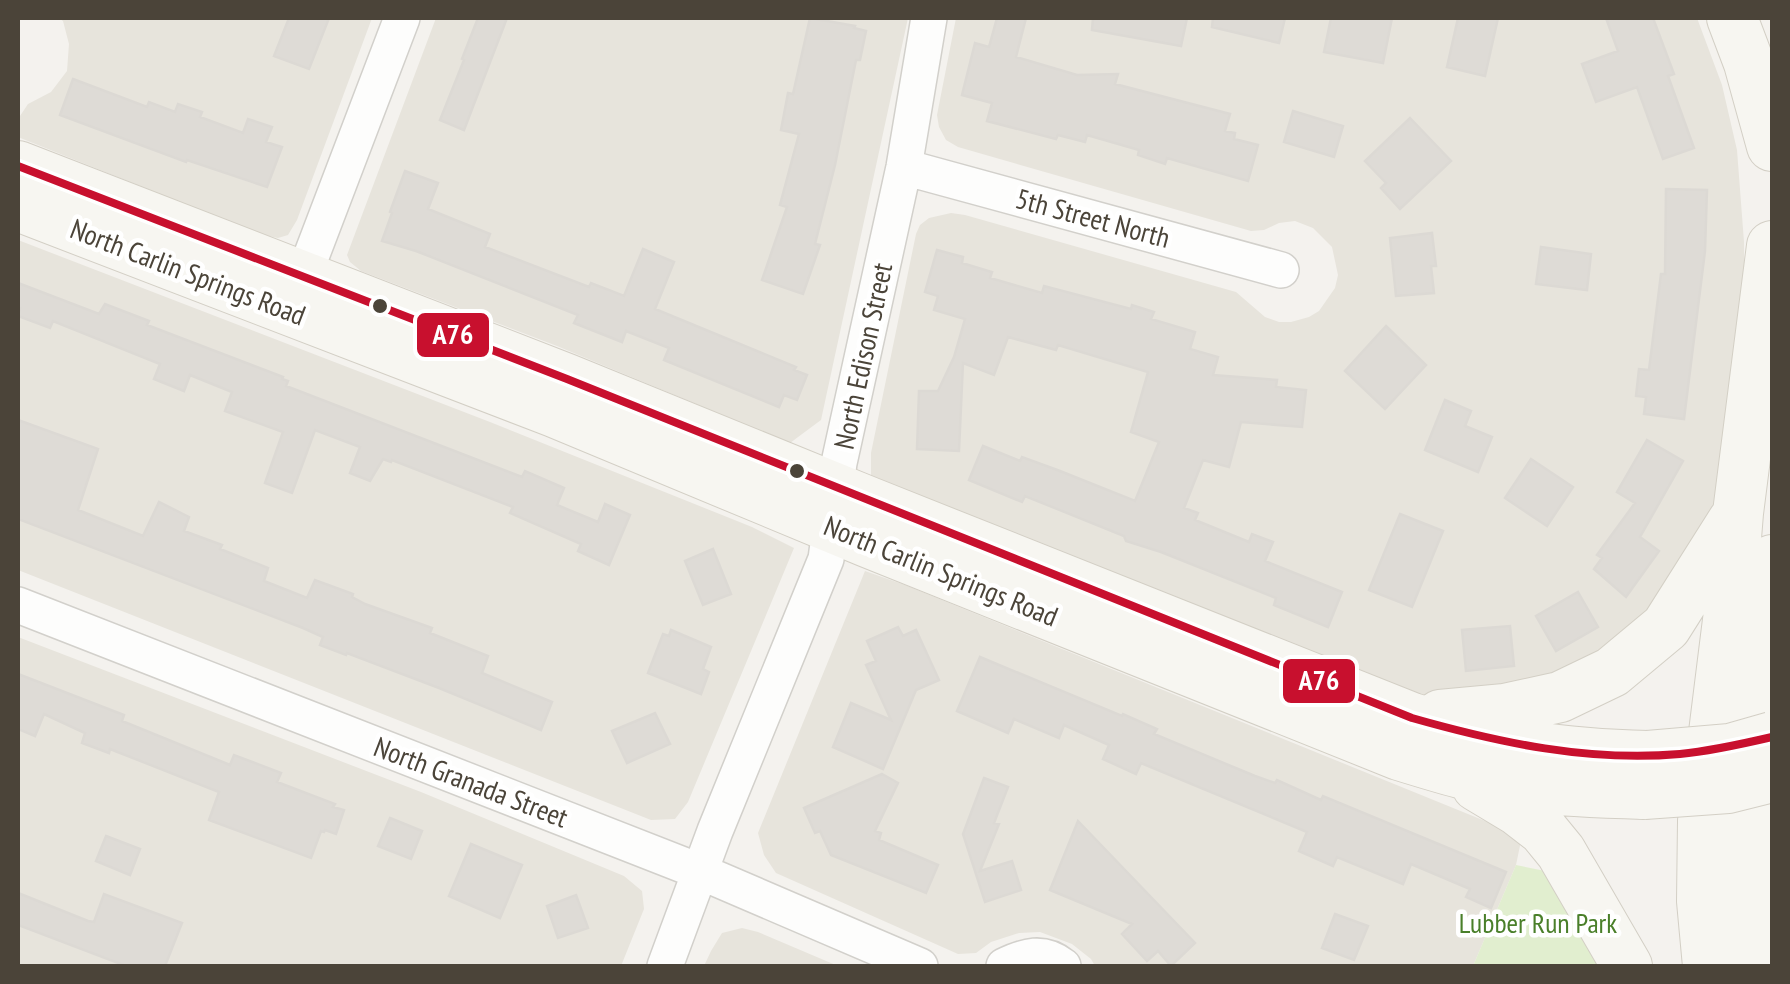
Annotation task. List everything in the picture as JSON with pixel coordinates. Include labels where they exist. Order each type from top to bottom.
[{"type":"main road","points":[[1751,44],[1772,146]]},
{"type":"main road","name":"North Carlin Springs Road","points":[[18,166],[554,412],[832,506],[1412,718],[1522,747],[1585,754],[1646,775],[1728,788],[1772,776]]},
{"type":"main road","name":"North Carlin Springs Road","points":[[18,206],[297,293]]},
{"type":"main road","points":[[1708,966],[1702,901],[1703,821],[1772,246]]},
{"type":"main road","name":"North Carlin Springs Road","points":[[832,506],[1308,720],[1456,773],[1579,792],[1772,737]]},
{"type":"main road","points":[[1412,718],[1505,709],[1560,698],[1612,672],[1666,626],[1738,513]]},
{"type":"main road","points":[[1758,966],[1750,926],[1748,844],[1758,692],[1771,582]]},
{"type":"main road","points":[[1456,773],[1543,830],[1562,852],[1627,966]]},
{"type":"street","points":[[297,293],[402,18]]},
{"type":"street","name":"North Edison Street","points":[[665,966],[826,559],[832,506],[904,167],[929,18]]},
{"type":"street","name":"5th Street North","points":[[904,167],[1281,270]]},
{"type":"street","name":"North Granada Street","points":[[18,605],[701,872],[920,966]]},
{"type":"street","points":[[1004,966],[1027,955],[1054,960],[1062,966]]},
{"type":"shaded area","points":[[59,18],[372,18],[288,235],[278,238],[260,234],[18,137],[18,119],[28,104],[51,92],[67,71],[69,44]]},
{"type":"shaded area","points":[[436,18],[908,18],[821,420],[790,443],[557,346],[361,271],[350,262],[347,255]]},
{"type":"shaded area","points":[[956,18],[1697,18],[1722,85],[1737,150],[1744,242],[1744,328],[1717,506],[1673,597],[1596,665],[1476,699],[1399,695],[871,476],[871,453],[916,234],[929,218],[951,213],[965,215],[1236,292],[1265,317],[1279,322],[1291,322],[1319,311],[1335,288],[1338,275],[1332,247],[1313,228],[1295,221],[1251,231],[958,147],[946,140],[937,115]]},
{"type":"shaded area","points":[[18,240],[490,422],[752,527],[794,548],[688,802],[675,819],[651,820],[18,570]]},
{"type":"shaded area","points":[[865,571],[1522,836],[1516,865],[1473,966],[1095,966],[1072,944],[1040,932],[1019,933],[991,942],[976,953],[958,954],[776,873],[764,855],[758,833]]},
{"type":"shaded area","points":[[18,637],[421,792],[624,876],[642,891],[644,909],[621,966],[18,966]]},
{"type":"shaded area","points":[[742,928],[838,966],[704,966],[722,933]]},
{"type":"green space","name":"Lubber Run Park","points":[[1516,865],[1560,874],[1613,966],[1473,966]]},
{"type":"building","points":[[289,18],[329,18],[309,69],[274,56]]},
{"type":"building","points":[[478,18],[507,18],[464,130],[440,120]]},
{"type":"building","points":[[810,18],[866,31],[815,244],[820,245],[803,294],[762,280],[787,207],[780,205],[799,134],[781,130]]},
{"type":"building","points":[[997,18],[1026,18],[1016,57],[1077,75],[1118,74],[1115,84],[1230,114],[1225,131],[1235,133],[1234,139],[1258,145],[1248,181],[1167,158],[1165,164],[1138,155],[1139,150],[1087,135],[1085,142],[1058,135],[1056,139],[987,121],[992,103],[962,95],[975,43],[989,47]]},
{"type":"building","points":[[1093,18],[1187,18],[1181,46],[1092,30]]},
{"type":"building","points":[[1213,18],[1285,18],[1279,43],[1212,27]]},
{"type":"building","points":[[1331,18],[1392,18],[1383,63],[1324,52]]},
{"type":"building","points":[[1458,18],[1498,18],[1485,76],[1447,67]]},
{"type":"building","points":[[1606,18],[1653,18],[1674,74],[1668,76],[1694,148],[1663,159],[1637,87],[1596,102],[1582,64],[1618,51]]},
{"type":"building","points":[[73,79],[147,107],[149,102],[175,112],[178,104],[243,133],[248,119],[272,127],[266,142],[282,147],[267,187],[60,115]]},
{"type":"building","points":[[1293,111],[1343,126],[1334,157],[1284,142]]},
{"type":"building","points":[[1410,118],[1451,161],[1400,209],[1381,188],[1386,183],[1365,161]]},
{"type":"building","points":[[405,171],[438,183],[428,209],[490,234],[485,247],[589,287],[591,283],[624,296],[643,249],[674,262],[655,309],[796,367],[794,370],[807,375],[797,400],[784,395],[779,407],[664,360],[669,348],[626,331],[622,342],[574,323],[578,315],[382,241]]},
{"type":"building","points":[[1666,189],[1707,190],[1705,251],[1684,419],[1644,414],[1646,397],[1636,396],[1639,369],[1649,370],[1661,274],[1665,274]]},
{"type":"building","points":[[1432,233],[1434,293],[1396,296],[1390,238]]},
{"type":"building","points":[[1541,247],[1591,254],[1587,290],[1536,284]]},
{"type":"building","points":[[937,250],[963,257],[962,263],[992,272],[990,278],[1042,293],[1044,286],[1154,312],[1151,319],[1195,332],[1190,349],[1218,357],[1213,375],[1277,380],[1276,387],[1306,390],[1302,427],[1241,422],[1229,467],[1203,460],[1184,508],[1198,513],[1195,520],[1249,542],[1252,534],[1273,542],[1265,561],[1342,592],[1328,627],[1274,605],[1276,598],[1126,541],[1124,536],[1025,496],[1022,502],[969,480],[983,446],[1135,501],[1159,442],[1131,432],[1148,372],[1058,345],[1056,350],[1008,337],[994,375],[963,363],[959,451],[917,449],[919,391],[938,391],[954,357],[965,319],[934,310],[938,296],[925,292]]},
{"type":"building","points":[[18,283],[99,314],[105,304],[149,321],[147,325],[283,377],[288,381],[286,386],[522,477],[525,471],[564,488],[557,505],[598,522],[605,504],[630,515],[609,565],[578,551],[581,544],[510,513],[513,507],[392,460],[383,459],[370,481],[350,473],[360,447],[315,430],[292,493],[265,483],[283,432],[225,411],[232,392],[190,375],[184,391],[154,379],[160,364],[53,321],[50,328],[18,316]]},
{"type":"building","points":[[1386,326],[1426,365],[1385,409],[1345,371]]},
{"type":"building","points":[[1445,400],[1471,411],[1465,426],[1492,437],[1478,472],[1425,450]]},
{"type":"building","points":[[18,420],[98,449],[78,510],[143,536],[159,502],[189,517],[184,531],[268,568],[264,581],[307,598],[315,580],[353,594],[365,604],[432,628],[430,633],[488,656],[482,673],[552,702],[541,730],[320,645],[323,637],[303,628],[18,519]]},
{"type":"building","points":[[1647,440],[1683,461],[1640,537],[1659,551],[1626,597],[1594,569],[1602,558],[1597,555],[1635,503],[1617,492]]},
{"type":"building","points":[[1531,459],[1573,487],[1547,526],[1505,498]]},
{"type":"building","points":[[1400,514],[1443,531],[1412,607],[1369,590]]},
{"type":"building","points":[[713,549],[731,594],[703,605],[685,561]]},
{"type":"building","points":[[1578,592],[1598,627],[1556,651],[1536,616]]},
{"type":"building","points":[[1510,626],[1514,666],[1466,671],[1462,630]]},
{"type":"building","points":[[898,627],[903,636],[916,630],[939,680],[916,690],[883,769],[833,747],[851,703],[891,720],[866,665],[876,661],[867,641]]},
{"type":"building","points":[[671,630],[711,647],[703,669],[709,672],[701,694],[648,673],[663,634],[669,636]]},
{"type":"building","points":[[980,657],[1123,714],[1157,729],[1154,734],[1255,776],[1275,783],[1277,780],[1321,800],[1323,796],[1506,872],[1491,908],[1466,897],[1470,889],[1411,864],[1403,884],[1337,857],[1333,866],[1299,851],[1307,832],[1141,763],[1136,774],[1103,759],[1109,745],[1064,725],[1059,738],[1014,719],[1008,733],[957,711]]},
{"type":"building","points":[[18,674],[124,715],[122,721],[230,765],[234,755],[281,773],[277,782],[344,810],[336,834],[321,831],[311,858],[209,820],[219,792],[110,749],[109,753],[82,743],[85,733],[44,714],[35,736],[18,729]]},
{"type":"building","points":[[655,713],[670,744],[627,763],[612,731]]},
{"type":"building","points":[[882,774],[898,783],[875,831],[881,833],[879,840],[938,865],[926,893],[831,855],[804,808]]},
{"type":"building","points":[[984,778],[1008,787],[994,823],[999,824],[980,871],[1012,861],[1021,890],[985,902],[963,834]]},
{"type":"building","points":[[390,818],[422,831],[411,859],[378,846]]},
{"type":"building","points":[[1078,821],[1195,943],[1171,966],[1158,951],[1147,961],[1122,934],[1132,924],[1050,890]]},
{"type":"building","points":[[106,836],[140,849],[130,875],[96,861]]},
{"type":"building","points":[[471,844],[522,865],[500,918],[449,896]]},
{"type":"building","points":[[18,893],[88,921],[94,922],[104,894],[182,923],[165,966],[126,966],[18,925]]},
{"type":"building","points":[[576,895],[588,928],[558,938],[547,906]]},
{"type":"building","points":[[1335,914],[1368,926],[1354,960],[1322,948]]},
{"type":"transit line","name":"A76","points":[[18,166],[567,379],[1412,718],[1511,742],[1612,755],[1692,753],[1772,737]]}]
